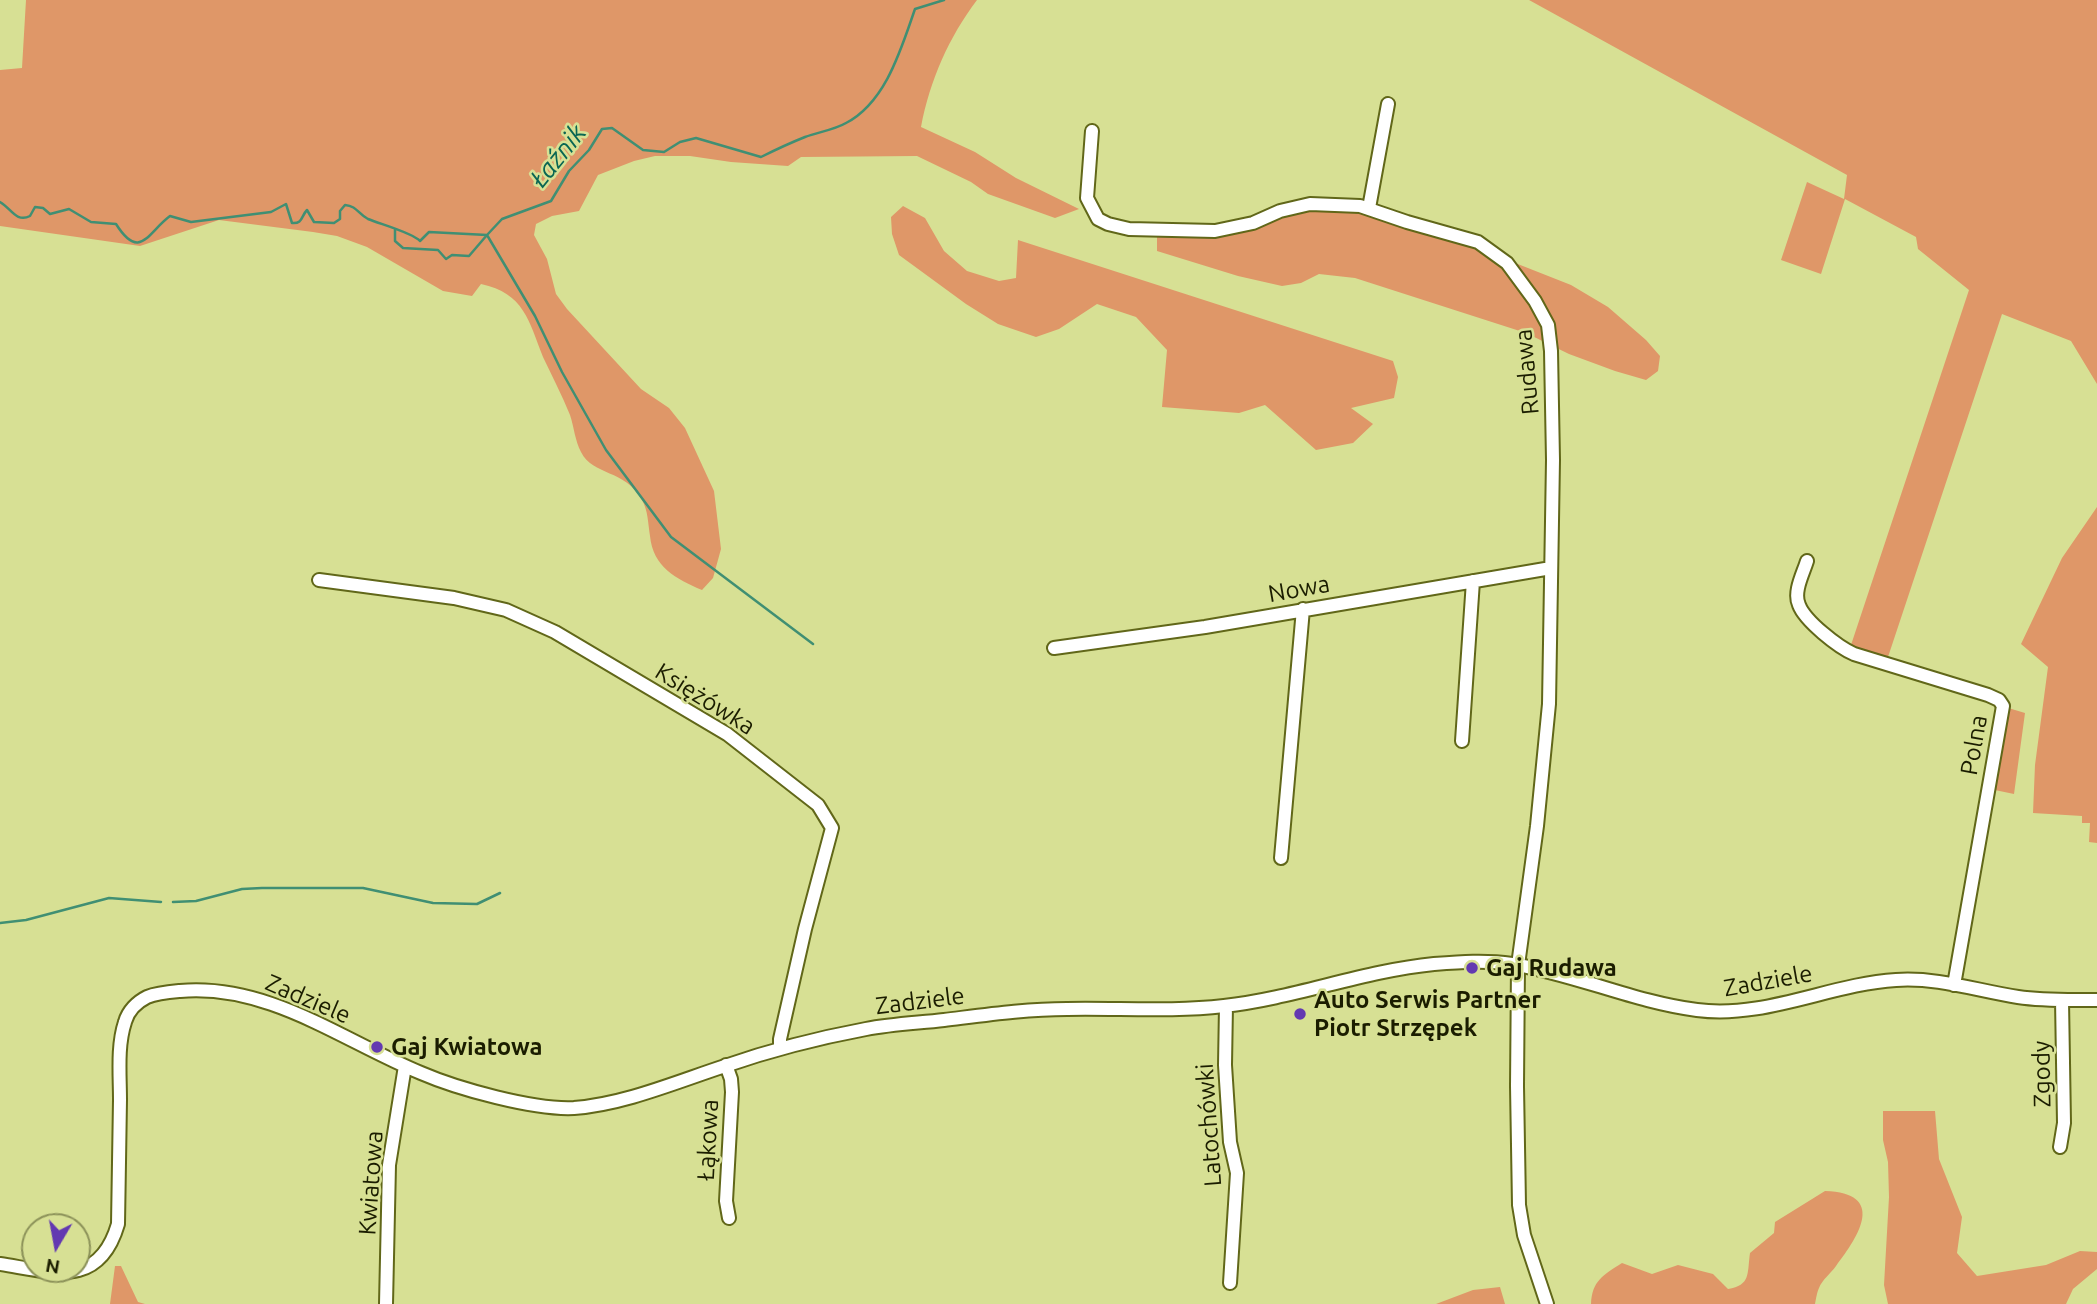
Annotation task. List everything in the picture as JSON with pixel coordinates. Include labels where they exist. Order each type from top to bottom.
[{"type":"street","points":[[1369,208],[1388,104]]},
{"type":"street","name":"Rudawa","points":[[1092,131],[1087,198],[1098,219],[1115,227],[1215,231],[1253,223],[1280,211],[1310,204],[1369,208],[1409,223],[1478,242],[1507,263],[1535,301],[1548,325],[1553,460],[1549,704],[1544,766],[1518,965],[1519,1205],[1524,1235],[1547,1304]]},
{"type":"street","name":"Polna","points":[[1807,561],[1797,590],[1799,605],[1837,646],[1854,654],[1988,695],[2003,706],[1954,985]]},
{"type":"street","name":"Nowa","points":[[1054,648],[1205,627],[1551,568]]},
{"type":"street","name":"Księżówka","points":[[318,580],[454,598],[506,610],[543,626],[727,734],[818,805],[832,828],[805,929],[780,1048]]},
{"type":"street","points":[[1462,741],[1473,581]]},
{"type":"street","points":[[1281,858],[1303,609]]},
{"type":"street","name":"Zadziele","points":[[0,1265],[69,1272],[97,1262],[113,1243],[118,1224],[120,1060],[123,1030],[126,1017],[133,1007],[157,994],[191,990],[238,993],[279,1006],[405,1066],[467,1089],[570,1108],[597,1105],[667,1086],[780,1048],[870,1028],[1000,1013],[1062,1009],[1177,1010],[1226,1006],[1412,967],[1461,962],[1518,965],[1681,1007],[1717,1012],[1766,1007],[1897,979],[1933,981],[2013,996],[2097,1000]]},
{"type":"street","name":"Zgody","points":[[2060,1147],[2064,1123],[2062,1000]]},
{"type":"street","name":"Latochówki","points":[[1226,1006],[1225,1065],[1230,1142],[1237,1173],[1230,1283]]},
{"type":"street","name":"Łąkowa","points":[[726,1065],[732,1092],[726,1201],[729,1218]]},
{"type":"street","name":"Kwiatowa","points":[[386,1304],[389,1165],[405,1066]]},
{"type":"shaded area","points":[[26,0],[977,0],[942,60],[921,127],[975,152],[1016,178],[1079,209],[1055,218],[988,194],[971,182],[917,156],[801,157],[788,166],[690,156],[655,156],[598,175],[579,211],[552,216],[536,224],[534,235],[547,259],[556,294],[641,389],[669,408],[685,428],[714,491],[721,549],[713,578],[702,590],[675,576],[661,564],[652,547],[646,508],[635,490],[586,460],[577,443],[570,415],[529,320],[507,294],[481,284],[472,296],[443,291],[367,247],[337,236],[313,232],[219,220],[140,246],[0,226],[0,70],[22,68]]},
{"type":"shaded area","points":[[1529,0],[2097,0],[2097,384],[2071,341],[2002,314],[1887,660],[1850,648],[1969,290],[1918,249],[1916,237],[1845,199],[1821,274],[1781,260],[1807,182],[1844,199],[1847,175]]},
{"type":"shaded area","points":[[903,206],[925,218],[944,251],[967,271],[999,281],[1016,278],[1018,240],[1393,361],[1398,377],[1394,398],[1351,408],[1373,424],[1353,443],[1316,450],[1265,405],[1239,413],[1162,407],[1167,350],[1136,317],[1097,304],[1059,329],[1036,337],[998,324],[899,255],[892,234],[891,217]]},
{"type":"shaded area","points":[[1327,209],[1378,216],[1467,244],[1571,285],[1608,307],[1646,340],[1660,356],[1658,371],[1646,380],[1615,371],[1569,354],[1526,333],[1355,278],[1319,274],[1301,283],[1282,286],[1238,276],[1157,251],[1157,236],[1215,234],[1290,215]]},
{"type":"shaded area","points":[[2097,507],[2097,843],[2089,842],[2090,823],[2082,823],[2082,816],[2033,813],[2035,765],[2048,667],[2021,644],[2062,558]]},
{"type":"shaded area","points":[[2005,707],[2025,713],[2014,794],[1990,789]]},
{"type":"shaded area","points":[[1883,1111],[1935,1111],[1939,1159],[1962,1217],[1957,1253],[1977,1276],[2046,1265],[2080,1251],[2097,1252],[2097,1269],[2073,1289],[2066,1304],[1888,1304],[1884,1285],[1889,1197]]},
{"type":"shaded area","points":[[1825,1191],[1856,1199],[1862,1207],[1862,1218],[1853,1241],[1820,1285],[1815,1304],[1591,1304],[1596,1284],[1622,1263],[1652,1274],[1678,1265],[1713,1274],[1728,1289],[1741,1285],[1748,1273],[1750,1253],[1774,1233],[1775,1222]]},
{"type":"shaded area","points":[[115,1266],[121,1266],[138,1302],[145,1304],[110,1304]]},
{"type":"shaded area","points":[[1500,1287],[1505,1304],[1436,1304],[1473,1290]]},
{"type":"waterway","name":"Łaźnik","points":[[0,202],[21,218],[30,216],[35,207],[43,208],[50,214],[69,209],[91,222],[116,224],[131,241],[138,242],[150,236],[170,216],[191,222],[271,212],[286,204],[292,223],[300,221],[307,210],[314,222],[334,223],[340,219],[340,211],[345,205],[368,219],[420,241],[429,232],[487,235],[502,219],[551,201],[569,171],[589,150],[602,129],[612,128],[643,150],[664,152],[680,142],[696,138],[761,157],[805,137],[841,125],[860,114],[882,88],[898,57],[915,9],[944,0]]},
{"type":"waterway","points":[[395,230],[395,241],[403,248],[438,250],[446,259],[452,255],[469,256],[487,235],[535,316],[562,372],[606,450],[671,537],[813,644]]},
{"type":"waterway","points":[[173,902],[196,901],[242,889],[262,888],[363,888],[433,903],[477,904],[500,893]]},
{"type":"waterway","points":[[0,923],[26,920],[109,898],[161,902]]},
{"type":"place","name":"Gaj Rudawa","points":[[1472,968]]},
{"type":"place","name":"Auto Serwis Partner Piotr Strzępek","points":[[1300,1014]]},
{"type":"place","name":"Gaj Kwiatowa","points":[[377,1047]]}]
